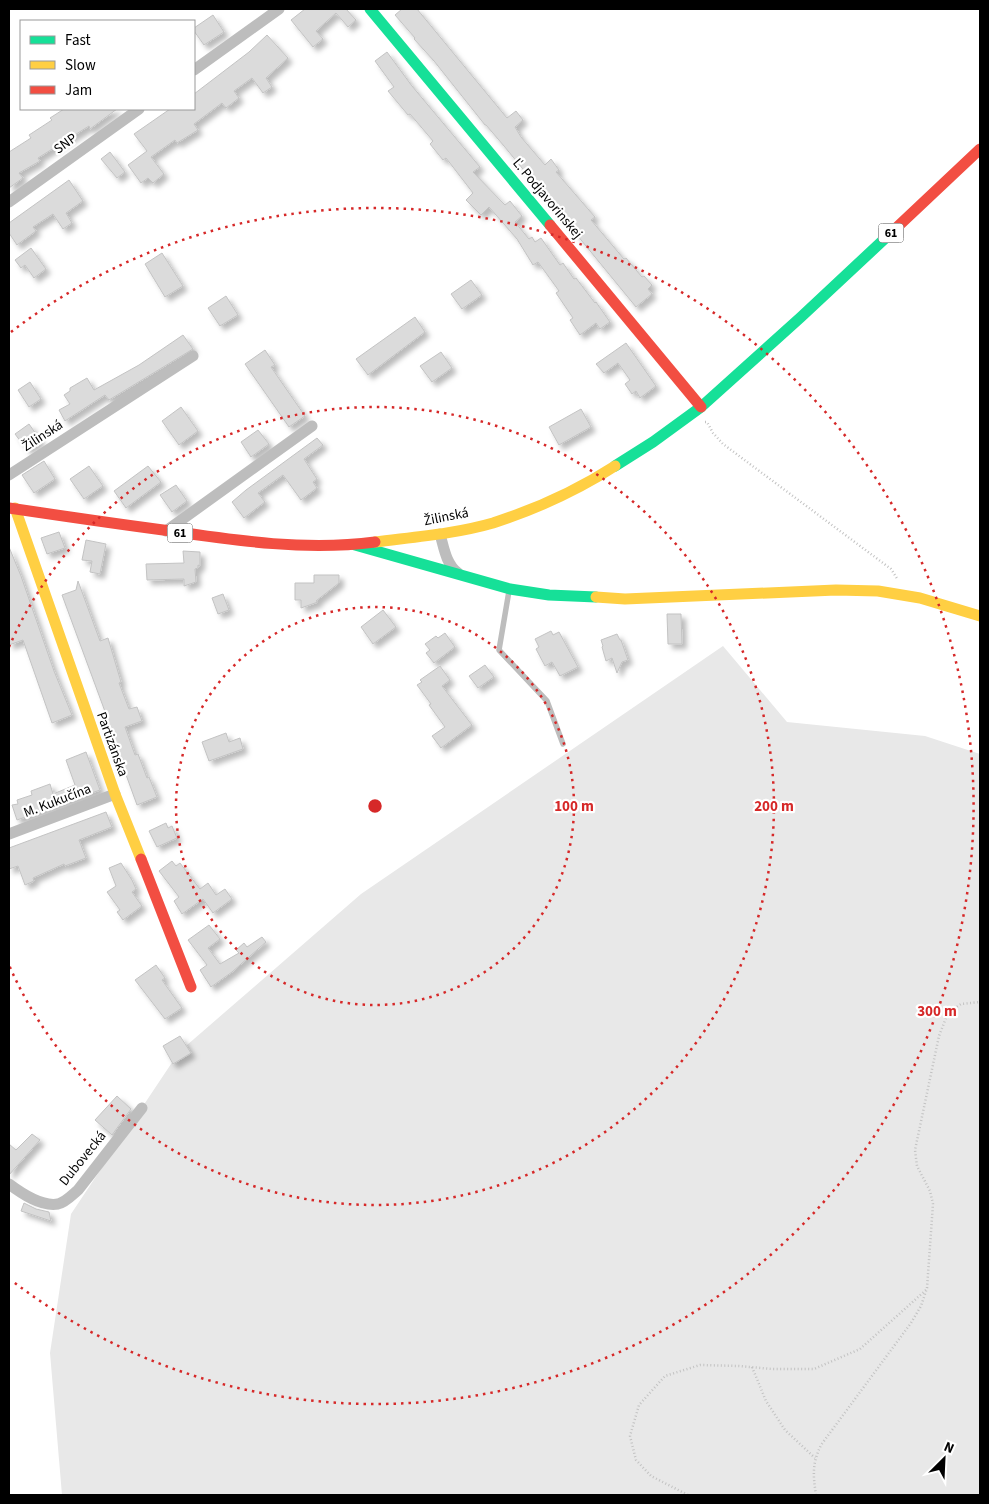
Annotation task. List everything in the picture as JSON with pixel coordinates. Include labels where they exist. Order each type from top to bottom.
[{"type":"street","points":[[195,69],[279,9]]},
{"type":"street","name":"Ľ. Podjavorinskej","points":[[370,9],[702,406]]},
{"type":"street","name":"SNP","points":[[9,202],[138,110]]},
{"type":"street","name":"61","points":[[702,406],[801,318],[980,149]]},
{"type":"street","name":"Žilinská","points":[[9,475],[193,356]]},
{"type":"street","name":"Žilinská","points":[[12,508],[245,542],[320,546],[353,545],[440,534],[492,523],[547,503],[603,474],[654,442],[702,406]]},
{"type":"street","points":[[166,531],[312,426]]},
{"type":"street","name":"Partizánska","points":[[12,508],[115,794],[191,988]]},
{"type":"street","points":[[440,534],[448,562],[458,574]]},
{"type":"street","points":[[353,545],[510,589],[549,595],[625,599],[836,590],[878,592],[920,598],[980,616]]},
{"type":"street","name":"M. Kukučína","points":[[9,834],[115,794]]},
{"type":"street","name":"Dubovecká","points":[[9,1184],[35,1200],[48,1204],[59,1204],[68,1199],[78,1190],[142,1108]]},
{"type":"lane","points":[[510,589],[499,650],[547,700],[563,744]]},
{"type":"path","points":[[707,422],[723,444],[892,569]]},
{"type":"path","points":[[816,1495],[814,1477],[815,1458],[821,1445],[911,1323],[921,1306],[928,1288],[933,1204],[930,1191],[917,1166],[915,1150],[938,1036],[948,1013],[961,1004],[980,1002]]},
{"type":"path","points":[[688,1495],[651,1476],[636,1460],[630,1436],[639,1405],[665,1376],[700,1365],[814,1369],[860,1349],[928,1288]]},
{"type":"path","points":[[752,1367],[766,1401],[785,1430],[815,1458]]},
{"type":"shaded area","points":[[723,646],[787,722],[925,736],[980,754],[980,1495],[62,1495],[50,1353],[71,1214],[179,1052],[361,894]]},
{"type":"building","points":[[305,9],[346,9],[356,20],[348,27],[336,13],[316,31],[323,39],[313,47],[291,20]]},
{"type":"building","points":[[402,9],[417,9],[507,118],[516,111],[523,120],[515,127],[521,137],[545,165],[551,159],[559,170],[556,172],[595,217],[591,220],[624,259],[626,258],[642,277],[644,276],[652,285],[648,289],[652,294],[636,307],[395,15]]},
{"type":"building","points":[[213,15],[224,32],[204,45],[195,32],[195,27]]},
{"type":"building","points":[[267,35],[288,58],[266,78],[272,87],[263,93],[252,78],[234,91],[239,98],[226,108],[222,103],[194,124],[198,130],[177,143],[175,140],[151,157],[164,174],[153,183],[148,178],[141,183],[128,165],[147,151],[134,134],[169,110],[195,110],[195,93],[249,52]]},
{"type":"building","points":[[387,52],[412,86],[480,167],[473,172],[505,205],[510,201],[522,216],[515,222],[529,239],[532,237],[535,242],[541,238],[560,265],[563,263],[574,279],[576,278],[596,302],[610,322],[600,329],[596,323],[580,335],[570,320],[573,318],[556,293],[559,291],[538,262],[533,265],[517,239],[489,207],[481,215],[466,200],[473,193],[446,158],[443,160],[430,144],[433,141],[388,91],[394,87],[375,61]]},
{"type":"building","points":[[62,110],[116,110],[90,129],[89,126],[38,158],[40,161],[19,173],[23,178],[9,188],[9,152],[31,138],[29,135],[52,120],[50,118]]},
{"type":"building","points":[[110,152],[125,172],[117,178],[101,159]]},
{"type":"building","points":[[69,180],[83,201],[66,213],[72,223],[63,229],[53,214],[33,227],[36,231],[17,245],[9,233],[9,223]]},
{"type":"building","points":[[31,248],[46,269],[34,278],[25,265],[21,268],[15,260]]},
{"type":"building","points":[[162,253],[183,286],[165,297],[145,264]]},
{"type":"building","points":[[471,280],[482,295],[462,309],[451,294]]},
{"type":"building","points":[[226,296],[238,315],[220,326],[208,308]]},
{"type":"building","points":[[415,317],[425,332],[368,375],[356,359]]},
{"type":"building","points":[[183,335],[193,349],[109,400],[105,395],[65,421],[59,410],[70,404],[64,395],[70,391],[70,388],[87,378],[94,390],[139,365]]},
{"type":"building","points":[[626,343],[656,386],[640,398],[636,391],[632,394],[625,384],[630,380],[618,363],[604,373],[596,364]]},
{"type":"building","points":[[265,350],[275,365],[271,367],[305,416],[289,427],[245,364]]},
{"type":"building","points":[[441,352],[452,368],[432,382],[420,366]]},
{"type":"building","points":[[30,382],[41,399],[29,407],[18,390]]},
{"type":"building","points":[[181,407],[198,431],[179,445],[162,421]]},
{"type":"building","points":[[581,409],[591,427],[559,445],[549,427]]},
{"type":"building","points":[[29,424],[41,441],[27,450],[15,434]]},
{"type":"building","points":[[258,430],[269,444],[251,457],[241,442]]},
{"type":"building","points":[[317,438],[323,445],[304,459],[317,479],[313,482],[317,488],[301,500],[283,475],[258,493],[265,502],[244,518],[232,502]]},
{"type":"building","points":[[44,461],[55,479],[34,493],[22,475]]},
{"type":"building","points":[[89,466],[103,486],[84,499],[70,479]]},
{"type":"building","points":[[148,466],[161,482],[126,508],[114,491]]},
{"type":"building","points":[[176,485],[187,501],[172,512],[160,495]]},
{"type":"building","points":[[59,532],[65,548],[47,554],[41,538]]},
{"type":"building","points":[[86,540],[106,544],[100,574],[90,572],[92,561],[82,560]]},
{"type":"building","points":[[9,547],[72,715],[52,723],[23,640],[9,645]]},
{"type":"building","points":[[183,551],[200,552],[200,566],[198,565],[198,568],[195,569],[196,582],[184,586],[184,579],[147,580],[146,564],[184,563]]},
{"type":"building","points":[[314,575],[339,575],[339,583],[316,601],[318,602],[301,608],[301,600],[295,600],[295,583],[314,583]]},
{"type":"building","points":[[78,581],[100,641],[108,638],[121,682],[119,683],[129,709],[137,707],[142,721],[125,727],[135,755],[138,754],[157,797],[137,805],[62,595],[76,590]]},
{"type":"building","points":[[223,594],[229,610],[218,614],[212,598]]},
{"type":"building","points":[[383,610],[396,627],[373,644],[361,627]]},
{"type":"building","points":[[667,614],[681,614],[682,644],[668,644]]},
{"type":"building","points":[[551,631],[553,635],[559,632],[578,667],[560,676],[552,662],[545,666],[536,649],[539,647],[535,639]]},
{"type":"building","points":[[445,633],[455,647],[434,663],[426,653],[430,650],[425,644],[436,636],[438,638]]},
{"type":"building","points":[[617,634],[628,660],[622,662],[617,673],[612,658],[606,661],[601,640]]},
{"type":"building","points":[[485,665],[494,677],[478,688],[469,676]]},
{"type":"building","points":[[440,666],[450,680],[442,686],[472,725],[441,748],[432,736],[445,727],[417,685],[422,682],[420,680]]},
{"type":"building","points":[[226,733],[229,742],[240,738],[243,749],[209,761],[202,742]]},
{"type":"building","points":[[86,752],[100,790],[17,820],[12,805],[18,804],[17,800],[32,795],[31,791],[50,784],[53,794],[75,785],[66,760]]},
{"type":"building","points":[[106,812],[112,827],[79,840],[86,858],[65,866],[64,864],[33,878],[34,881],[25,885],[18,866],[9,869],[9,848]]},
{"type":"building","points":[[166,823],[168,828],[172,826],[177,838],[157,847],[149,831]]},
{"type":"building","points":[[172,861],[176,866],[180,863],[200,889],[208,883],[216,895],[225,889],[232,899],[213,913],[203,899],[182,914],[174,901],[179,897],[159,871]]},
{"type":"building","points":[[121,863],[136,889],[132,892],[142,906],[123,920],[117,912],[120,910],[107,892],[116,886],[109,868]]},
{"type":"building","points":[[209,925],[220,939],[208,948],[220,964],[239,953],[236,950],[244,943],[247,947],[262,937],[266,942],[232,972],[211,987],[200,970],[207,965],[188,940]]},
{"type":"building","points":[[156,965],[165,978],[162,980],[182,1008],[165,1019],[135,980]]},
{"type":"building","points":[[180,1036],[191,1053],[173,1064],[163,1046]]},
{"type":"building","points":[[117,1096],[131,1109],[112,1135],[95,1120]]},
{"type":"building","points":[[32,1134],[40,1140],[9,1175],[9,1144],[16,1150]]},
{"type":"building","points":[[24,1203],[36,1209],[49,1212],[51,1221],[21,1211]]},
{"type":"traffic: fast","points":[[370,9],[550,225]]},
{"type":"traffic: fast","points":[[615,466],[653,442],[701,407],[893,231]]},
{"type":"traffic: fast","points":[[355,545],[510,589],[549,595],[596,597]]},
{"type":"traffic: slow","points":[[375,542],[449,533],[493,523],[525,512],[556,498],[615,466]]},
{"type":"traffic: slow","points":[[15,508],[115,794],[141,859]]},
{"type":"traffic: slow","points":[[596,597],[625,599],[836,590],[878,591],[920,598],[980,616]]},
{"type":"traffic: jam","points":[[893,231],[980,149]]},
{"type":"traffic: jam","points":[[550,225],[701,407]]},
{"type":"traffic: jam","points":[[9,508],[273,544],[350,545],[375,542]]},
{"type":"traffic: jam","points":[[141,859],[191,987]]}]
